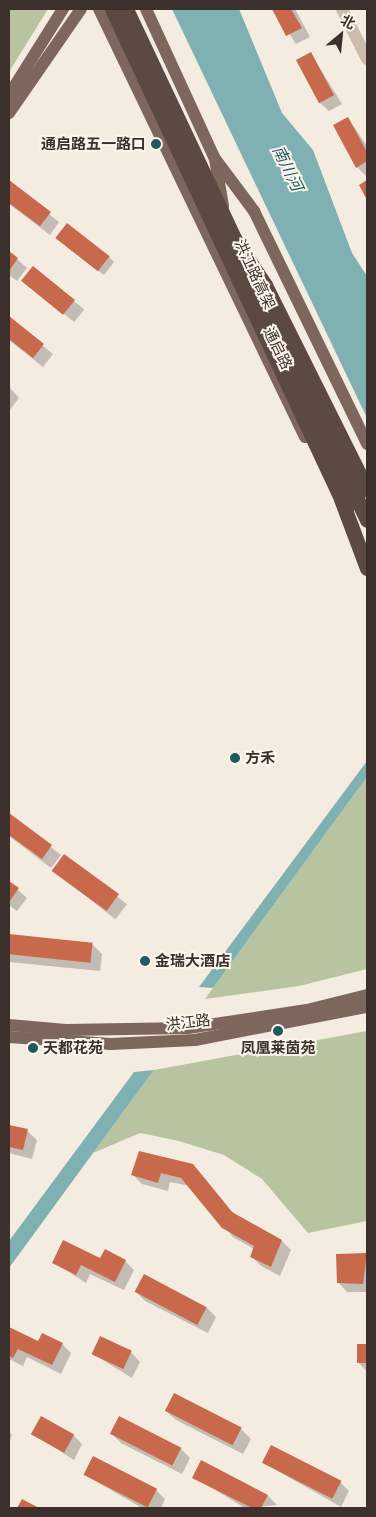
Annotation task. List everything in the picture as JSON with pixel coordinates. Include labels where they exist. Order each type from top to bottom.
[{"type":"highway","name":"洪江路高架","points":[[112,9],[367,553]]},
{"type":"highway","name":"洪江路高架","points":[[126,9],[367,520]]},
{"type":"highway","points":[[233,237],[265,285],[367,490]]},
{"type":"highway","points":[[341,499],[367,568]]},
{"type":"main road","points":[[9,95],[63,9]]},
{"type":"main road","points":[[9,114],[82,9]]},
{"type":"main road","name":"通启路","points":[[99,9],[367,564]]},
{"type":"main road","name":"通启路","points":[[146,9],[215,159],[222,204],[311,392],[367,497]]},
{"type":"main road","points":[[215,159],[254,212],[367,444]]},
{"type":"main road","name":"洪江路","points":[[9,1024],[66,1030],[188,1028],[307,1010],[367,995]]},
{"type":"main road","name":"洪江路","points":[[9,1037],[111,1044],[195,1040],[367,1007]]},
{"type":"street","points":[[342,9],[367,59]]},
{"type":"green space","points":[[9,9],[48,9],[9,72]]},
{"type":"green space","points":[[367,777],[367,969],[299,986],[205,999]]},
{"type":"green space","points":[[367,1031],[367,1221],[308,1233],[262,1179],[224,1155],[179,1141],[140,1133],[93,1153],[154,1070]]},
{"type":"water","name":"南川河","points":[[172,9],[239,9],[282,113],[313,150],[352,253],[367,276],[367,418]]},
{"type":"water","points":[[367,761],[367,777],[213,988],[199,987]]},
{"type":"water","points":[[154,1070],[9,1268],[9,1241],[134,1072]]},
{"type":"building","points":[[272,9],[291,9],[302,28],[286,36]]},
{"type":"building","points":[[311,52],[334,95],[319,103],[296,60]]},
{"type":"building","points":[[348,117],[367,152],[367,161],[356,168],[333,125]]},
{"type":"building","points":[[9,180],[51,212],[40,226],[9,203]]},
{"type":"building","points":[[367,180],[367,200],[359,185]]},
{"type":"building","points":[[67,223],[110,256],[98,271],[55,238]]},
{"type":"building","points":[[9,251],[18,258],[9,271]]},
{"type":"building","points":[[33,266],[75,300],[63,315],[21,281]]},
{"type":"building","points":[[9,316],[44,344],[33,358],[9,339]]},
{"type":"building","points":[[9,813],[52,845],[42,859],[9,835]]},
{"type":"building","points":[[64,854],[119,894],[107,911],[52,871]]},
{"type":"building","points":[[9,881],[19,888],[9,902]]},
{"type":"building","points":[[9,934],[93,943],[90,963],[9,954]]},
{"type":"building","points":[[9,1125],[28,1129],[23,1150],[9,1147]]},
{"type":"building","points":[[139,1151],[193,1164],[232,1212],[282,1240],[271,1267],[250,1257],[254,1246],[222,1228],[181,1178],[161,1173],[158,1183],[131,1175]]},
{"type":"building","points":[[63,1240],[100,1258],[105,1249],[126,1260],[115,1282],[81,1265],[76,1275],[52,1263]]},
{"type":"building","points":[[367,1253],[363,1284],[337,1283],[336,1254]]},
{"type":"building","points":[[144,1274],[207,1307],[197,1325],[135,1292]]},
{"type":"building","points":[[9,1327],[38,1341],[42,1333],[63,1343],[52,1365],[18,1349],[13,1358],[9,1356]]},
{"type":"building","points":[[100,1336],[132,1351],[123,1369],[92,1354]]},
{"type":"building","points":[[357,1344],[367,1344],[367,1363],[357,1363]]},
{"type":"building","points":[[174,1393],[242,1428],[233,1445],[165,1411]]},
{"type":"building","points":[[41,1416],[74,1434],[64,1453],[31,1434]]},
{"type":"building","points":[[119,1416],[181,1448],[172,1466],[110,1434]]},
{"type":"building","points":[[271,1445],[341,1481],[332,1499],[262,1463]]},
{"type":"building","points":[[93,1456],[157,1489],[148,1507],[83,1475]]},
{"type":"building","points":[[201,1460],[268,1495],[261,1508],[252,1508],[192,1478]]},
{"type":"building","points":[[22,1499],[39,1508],[17,1508]]},
{"type":"place","name":"通启路五一路口","points":[[156,144]]},
{"type":"place","name":"方禾","points":[[235,758]]},
{"type":"place","name":"金瑞大酒店","points":[[145,961]]},
{"type":"place","name":"凤凰莱茵苑","points":[[278,1031]]},
{"type":"place","name":"天都花苑","points":[[33,1048]]}]
